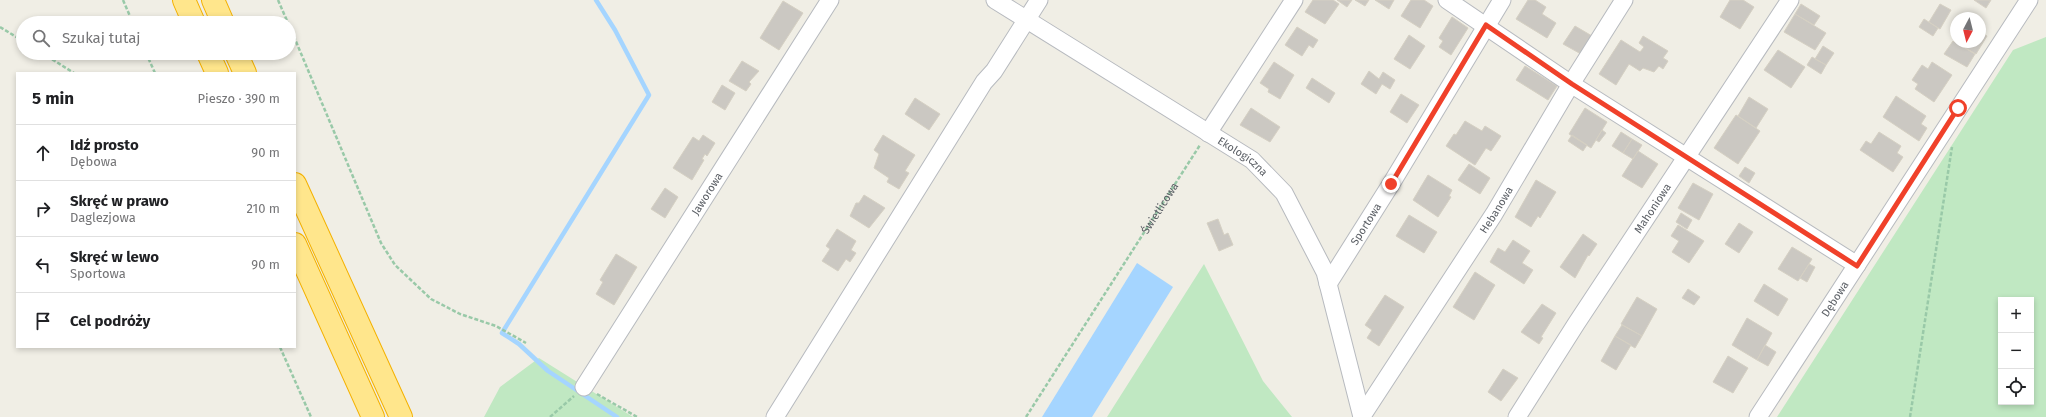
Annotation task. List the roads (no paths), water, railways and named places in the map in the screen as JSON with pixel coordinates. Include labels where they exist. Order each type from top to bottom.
[{"type":"highway","points":[[184,0],[191,16]]},
{"type":"highway","points":[[212,0],[219,16]]},
{"type":"highway","points":[[211,60],[217,72]]},
{"type":"highway","points":[[239,60],[245,72]]},
{"type":"highway","points":[[296,186],[401,417]]},
{"type":"highway","points":[[296,246],[373,417]]},
{"type":"street","name":"Jaworowa","points":[[584,387],[830,0]]},
{"type":"street","name":"Ekologiczna","points":[[994,0],[1252,160],[1284,193],[1325,272],[1362,416]]},
{"type":"street","points":[[775,417],[984,82],[994,71],[1039,0]]},
{"type":"street","points":[[1208,132],[1294,0]]},
{"type":"street","points":[[1447,0],[1572,84],[1857,266]]},
{"type":"street","name":"Sportowa","points":[[1328,284],[1391,184],[1502,0]]},
{"type":"street","name":"Hebanowa","points":[[1362,416],[1494,214],[1624,0]]},
{"type":"street","name":"Mahoniowa","points":[[1518,417],[1576,324],[1790,0]]},
{"type":"street","name":"Dębowa","points":[[1758,417],[2029,0]]},
{"type":"water","points":[[1137,263],[1173,287],[1092,417],[1042,417]]},
{"type":"waterway","points":[[596,0],[615,30],[649,95],[502,333],[519,344],[548,371],[617,417]]}]
